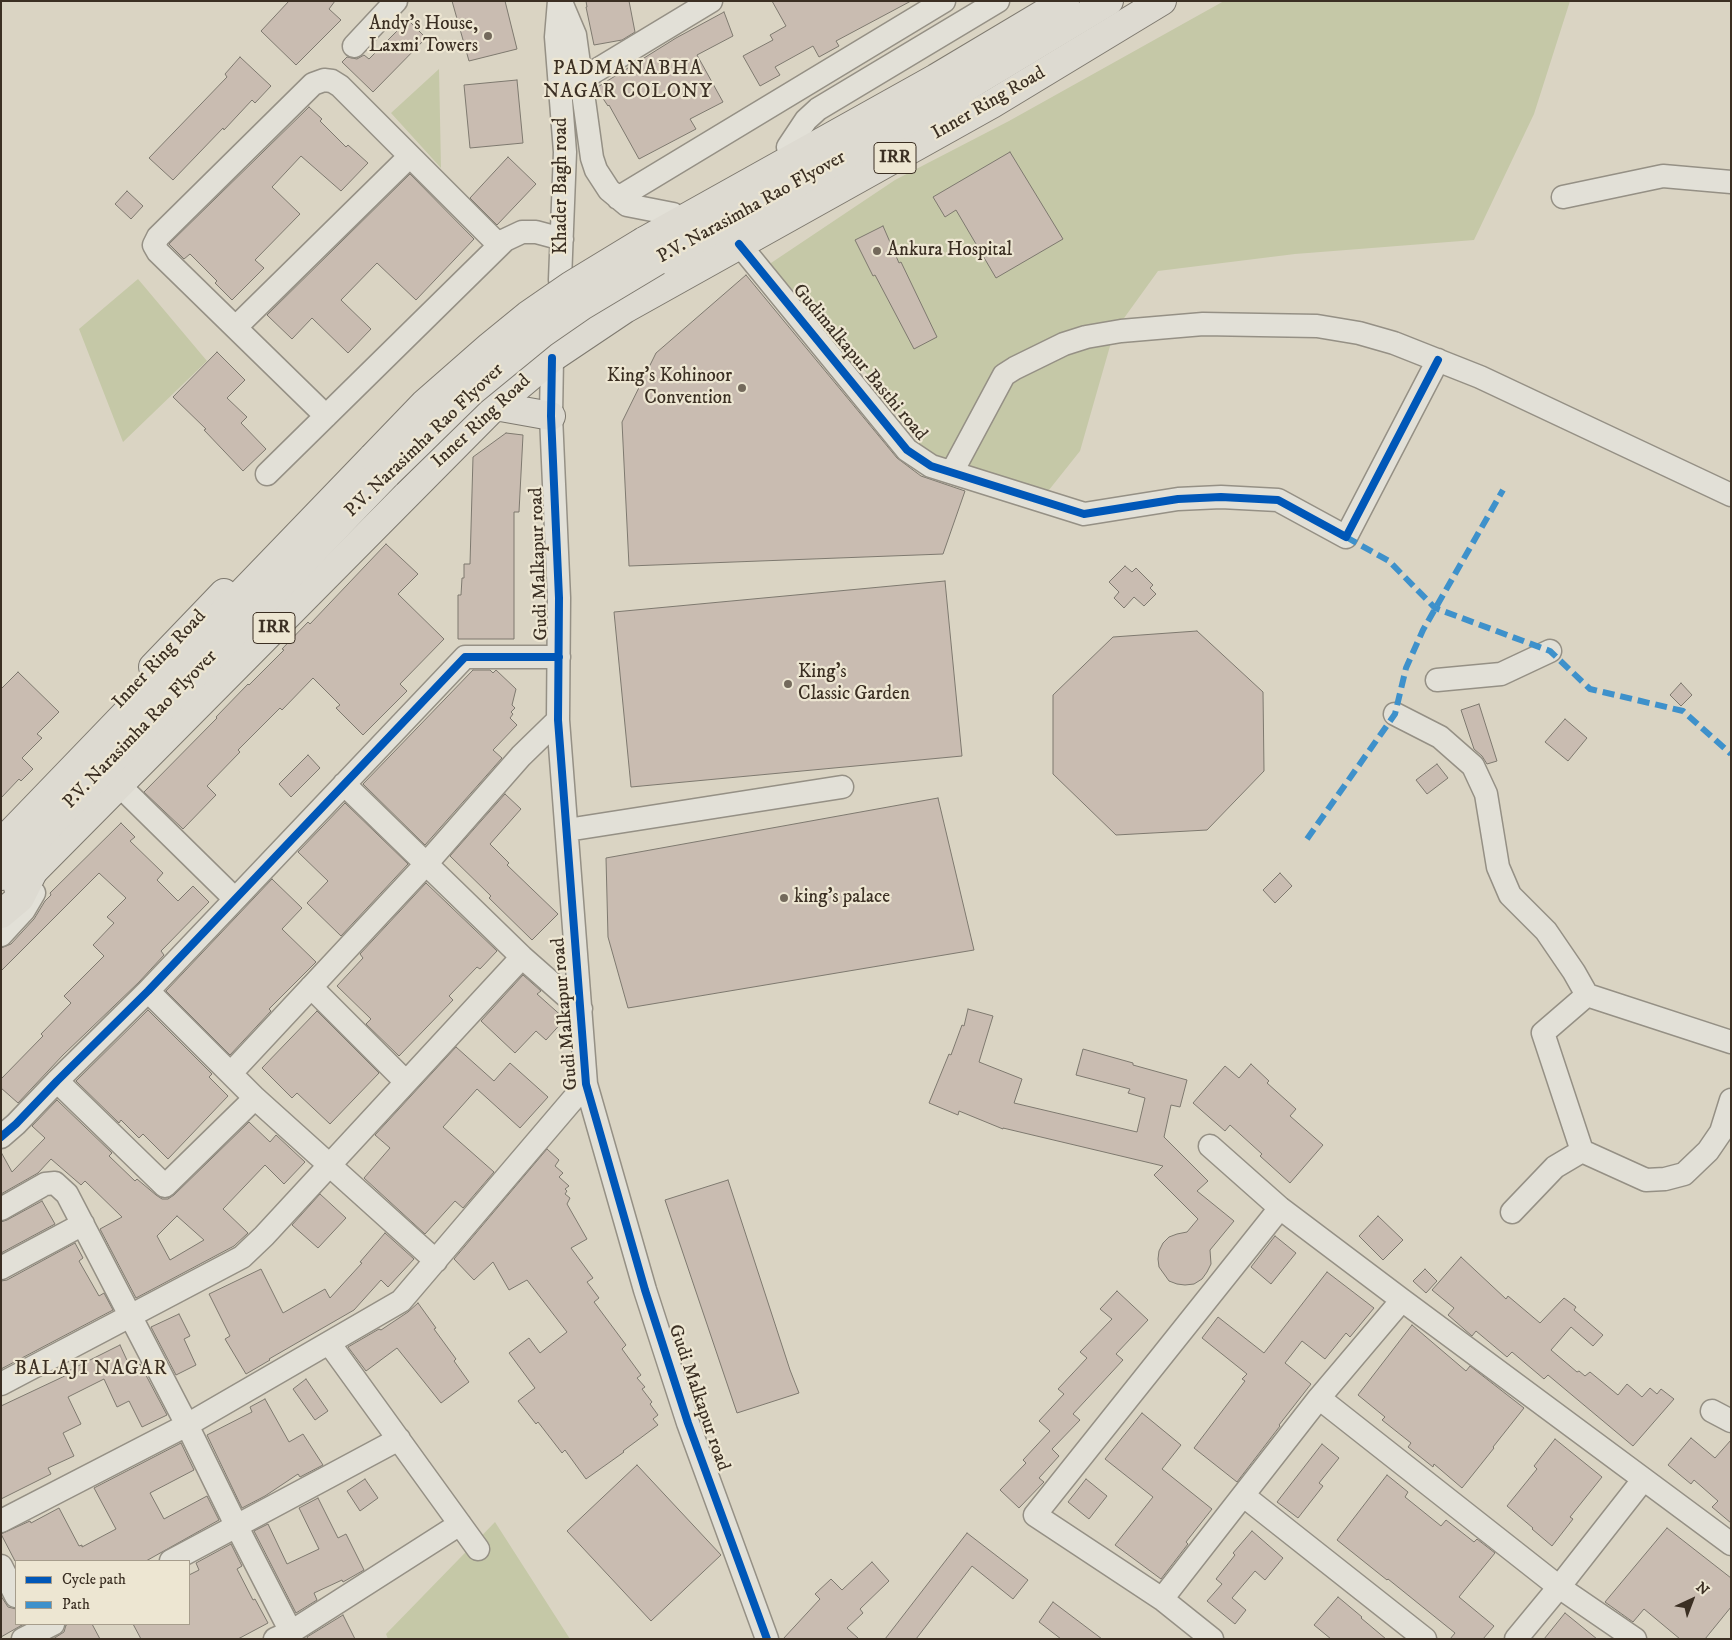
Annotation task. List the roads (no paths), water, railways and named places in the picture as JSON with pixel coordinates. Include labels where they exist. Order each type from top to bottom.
[{"type":"main road","name":"Inner Ring Road","points":[[1,835],[185,632],[436,379],[528,304],[560,280],[603,254],[788,146],[974,41],[1039,1]]},
{"type":"main road","name":"P.V. Narasimha Rao Flyover","points":[[1,843],[419,410],[457,374],[520,322],[606,263],[936,78],[1065,1]]},
{"type":"main road","name":"P.V. Narasimha Rao Flyover","points":[[1,876],[387,474],[471,392],[520,351],[582,306],[618,284],[940,103],[1109,1]]},
{"type":"main road","name":"Inner Ring Road","points":[[1,904],[495,406],[552,358],[624,309],[992,104],[1162,1]]},
{"type":"main road","points":[[603,254],[600,276],[611,299],[624,309]]},
{"type":"main road","points":[[495,406],[550,416]]},
{"type":"main road","points":[[1,914],[20,898],[39,864]]},
{"type":"street","points":[[354,46],[396,1]]},
{"type":"street","points":[[560,1],[575,35],[592,158],[596,170],[609,190],[627,204],[647,210],[673,214]]},
{"type":"street","name":"Khader Bagh road","points":[[560,1],[556,37],[565,152],[560,280]]},
{"type":"street","points":[[618,198],[944,1]]},
{"type":"street","points":[[788,146],[806,120],[818,109],[998,1]]},
{"type":"street","points":[[582,79],[701,4]]},
{"type":"street","points":[[326,416],[154,246],[155,242],[306,90],[313,84],[324,80],[332,81],[340,86],[499,245]]},
{"type":"street","points":[[236,327],[409,156]]},
{"type":"street","points":[[1563,197],[1662,176],[1731,182]]},
{"type":"street","points":[[267,474],[499,245],[512,235],[522,232],[536,232],[562,238]]},
{"type":"street","name":"Gudimalkapur Basthi road","points":[[739,244],[907,450],[931,466],[1084,514],[1178,499],[1220,497],[1278,500],[1346,537],[1438,360]]},
{"type":"street","points":[[952,472],[1004,376],[1015,368],[1064,344],[1086,337],[1121,331],[1203,324],[1317,326],[1376,338],[1438,360],[1731,495]]},
{"type":"street","name":"Gudi Malkapur road","points":[[552,358],[550,416],[559,598],[558,720],[586,1084],[660,1338],[688,1423],[767,1639]]},
{"type":"street","points":[[1437,680],[1502,674],[1550,651]]},
{"type":"street","points":[[1,1136],[16,1124],[57,1080],[148,991],[465,658],[559,657]]},
{"type":"street","points":[[1395,714],[1440,737],[1473,766],[1486,794],[1498,867],[1510,895],[1546,931],[1587,995],[1731,1042]]},
{"type":"street","points":[[231,1073],[426,863],[522,756],[558,720]]},
{"type":"street","points":[[344,784],[522,956],[581,1009]]},
{"type":"street","points":[[119,785],[235,900]]},
{"type":"street","points":[[567,830],[842,787]]},
{"type":"street","points":[[1,935],[24,910],[40,880],[44,867],[39,864]]},
{"type":"street","points":[[1,1384],[242,1256],[264,1236],[522,956]]},
{"type":"street","points":[[311,987],[406,1082]]},
{"type":"street","points":[[148,991],[255,1098],[436,1261]]},
{"type":"street","points":[[1587,995],[1543,1033],[1582,1151],[1646,1180],[1665,1179],[1684,1174],[1708,1151],[1722,1132],[1731,1100]]},
{"type":"street","points":[[57,1080],[165,1186],[255,1098]]},
{"type":"street","points":[[1,1521],[187,1425],[401,1301],[586,1084]]},
{"type":"street","points":[[1210,1146],[1280,1208],[1731,1544]]},
{"type":"street","points":[[1512,1212],[1555,1167],[1582,1151]]},
{"type":"street","points":[[1,1209],[45,1184],[55,1183],[67,1194],[187,1425],[237,1527],[283,1635],[460,1524]]},
{"type":"street","points":[[1212,1639],[1162,1599],[1035,1515],[1280,1208]]},
{"type":"street","points":[[1,1268],[83,1224]]},
{"type":"street","points":[[1162,1599],[1320,1398],[1402,1300]]},
{"type":"street","points":[[330,1343],[478,1549]]},
{"type":"street","points":[[1320,1398],[1559,1587],[1635,1639]]},
{"type":"street","points":[[174,1560],[399,1440]]},
{"type":"street","points":[[1516,1639],[1643,1480]]},
{"type":"street","points":[[1244,1496],[1425,1639]]},
{"type":"street","points":[[1,1566],[15,1594]]},
{"type":"place","name":"Andy's House, Laxmi Towers","points":[[488,36]]},
{"type":"place","name":"Ankura Hospital","points":[[877,251]]},
{"type":"place","name":"King's Kohinoor Convention","points":[[742,388]]},
{"type":"place","name":"King's Classic Garden","points":[[788,684]]},
{"type":"place","name":"king's palace","points":[[784,898]]},
{"type":"district","name":"PADMANABHA NAGAR COLONY","points":[[628,82]]},
{"type":"district","name":"BALAJI NAGAR","points":[[91,1370]]}]
